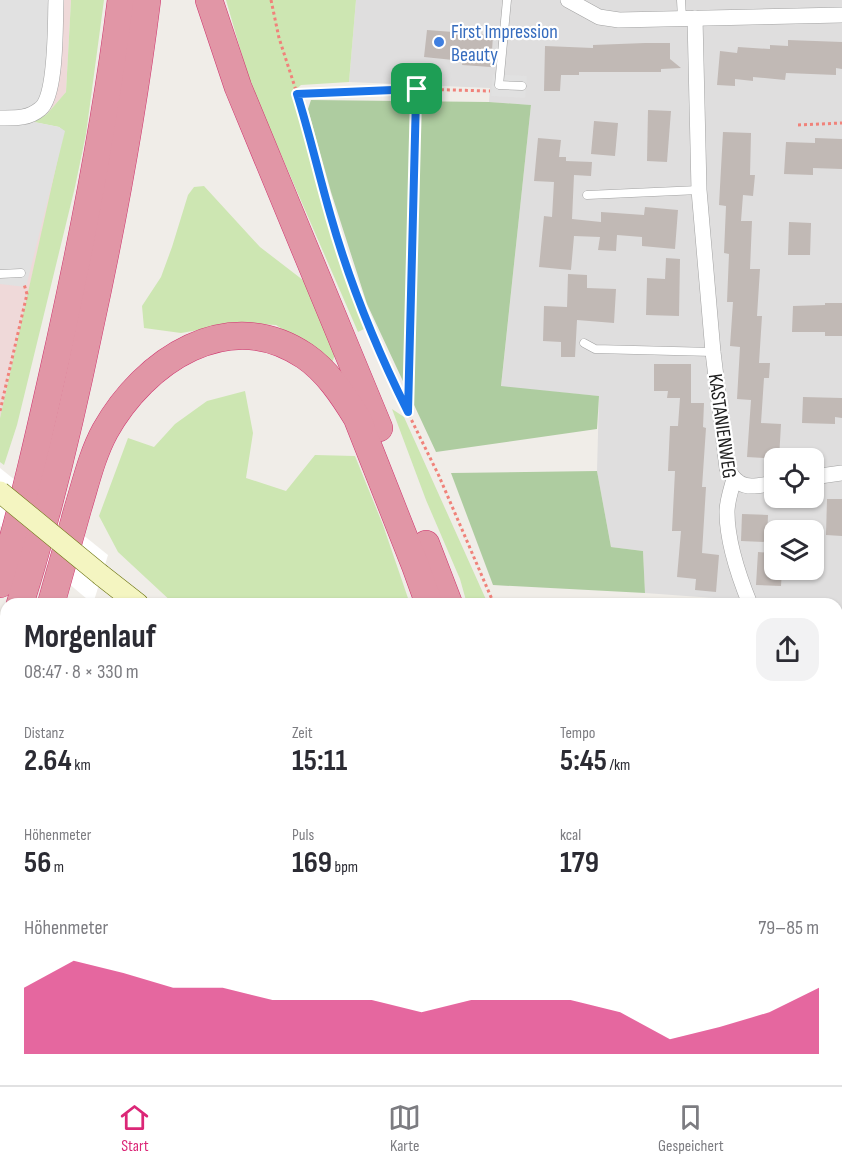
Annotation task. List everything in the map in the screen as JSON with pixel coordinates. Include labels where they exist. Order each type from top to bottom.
[{"type":"highway","points":[[2,576],[40,435],[90,206],[121,0]]},
{"type":"highway","points":[[22,598],[66,439],[111,232],[131,121],[147,0]]},
{"type":"highway","points":[[209,0],[238,87],[447,598]]},
{"type":"highway","points":[[53,598],[90,466],[112,418],[134,390],[173,357],[202,342],[233,336],[263,339],[293,349],[317,366],[342,395],[357,418],[427,598]]},
{"type":"main road","points":[[0,492],[130,598]]},
{"type":"street","points":[[0,118],[25,118],[41,109],[49,97],[52,82],[56,0]]},
{"type":"street","points":[[568,0],[599,17],[619,20],[842,15]]},
{"type":"street","name":"KASTANIENWEG","points":[[688,18],[699,190],[713,352],[727,468],[734,479],[728,504],[728,523],[738,574],[748,598]]},
{"type":"street","points":[[824,475],[842,473]]},
{"type":"street","points":[[734,479],[743,485],[764,484]]},
{"type":"lane","points":[[507,0],[499,86],[522,86]]},
{"type":"lane","points":[[681,0],[688,18]]},
{"type":"lane","points":[[587,195],[699,190]]},
{"type":"lane","points":[[0,274],[21,273]]},
{"type":"lane","name":"KASTANIENWEG","points":[[584,343],[595,349],[713,352]]},
{"type":"path","points":[[271,0],[279,38],[339,242],[387,370],[439,476],[491,598]]},
{"type":"path","points":[[297,94],[417,89],[498,92],[499,86]]},
{"type":"path","points":[[408,412],[417,89]]},
{"type":"path","points":[[798,124],[842,123]]},
{"type":"path","points":[[0,411],[27,294],[21,273]]},
{"type":"shaded area","points":[[0,0],[71,0],[66,92],[47,114],[34,122],[65,131],[0,418]]},
{"type":"shaded area","points":[[0,0],[56,0],[52,82],[30,119],[34,122],[59,127],[65,131],[26,287],[0,284]]},
{"type":"shaded area","points":[[356,0],[842,0],[842,598],[714,598],[645,593],[643,551],[611,547],[597,471],[599,396],[501,387],[531,105],[489,102],[490,88],[349,82]]},
{"type":"shaded area","points":[[493,74],[527,76],[525,98],[491,96]]},
{"type":"green space","points":[[71,0],[104,0],[86,134],[17,425],[4,465],[0,462],[0,418],[64,131],[59,127],[34,122],[47,114],[66,92]]},
{"type":"green space","points":[[226,0],[356,0],[349,82],[301,85],[292,93],[332,234],[366,328],[358,332],[250,83]]},
{"type":"green space","points":[[311,100],[489,102],[531,105],[501,386],[599,396],[597,429],[436,452],[367,304],[331,192],[308,109]]},
{"type":"green space","points":[[204,186],[260,247],[312,287],[336,352],[332,363],[276,325],[240,323],[181,333],[144,328],[142,306],[161,277],[188,195],[194,187]]},
{"type":"green space","points":[[245,391],[253,433],[246,478],[286,491],[315,455],[355,456],[383,525],[408,598],[168,598],[118,552],[99,516],[128,438],[154,447],[175,424],[207,401]]},
{"type":"green space","points":[[392,409],[404,417],[485,598],[465,598],[460,579],[426,500]]},
{"type":"green space","points":[[597,471],[611,547],[643,551],[645,593],[493,585],[451,473]]},
{"type":"pier","points":[[0,468],[108,555],[95,598],[86,598],[0,526]]},
{"type":"building","points":[[427,30],[493,35],[491,67],[462,65],[463,61],[424,57]]},
{"type":"building","points":[[788,40],[842,42],[842,69],[836,68],[836,75],[786,73],[785,80],[753,77],[753,81],[735,79],[735,86],[717,85],[720,51],[737,53],[738,47],[770,49],[770,45],[788,46]]},
{"type":"building","points":[[670,43],[670,59],[681,68],[661,69],[661,72],[579,72],[579,75],[561,75],[560,91],[544,91],[545,46],[593,48],[593,45]]},
{"type":"building","points":[[648,110],[671,111],[667,162],[647,161]]},
{"type":"building","points":[[594,121],[618,123],[615,156],[591,154]]},
{"type":"building","points":[[723,132],[751,133],[750,175],[755,175],[753,196],[743,195],[741,221],[752,221],[750,269],[760,269],[757,316],[762,316],[759,363],[770,363],[769,378],[764,378],[761,423],[781,424],[780,448],[764,448],[764,458],[747,457],[751,400],[737,399],[740,347],[730,346],[733,302],[727,302],[729,254],[724,253],[726,206],[719,205]]},
{"type":"building","points":[[538,138],[561,140],[559,157],[566,157],[566,161],[592,162],[591,176],[574,175],[572,219],[601,222],[601,212],[644,215],[645,207],[678,210],[675,249],[642,246],[642,237],[617,235],[616,251],[598,250],[600,237],[574,236],[571,270],[539,267],[544,216],[552,217],[554,182],[534,181]]},
{"type":"building","points":[[815,138],[842,139],[842,169],[813,168],[813,175],[784,174],[786,142],[815,143]]},
{"type":"building","points":[[789,222],[811,223],[810,255],[788,255]]},
{"type":"building","points":[[666,258],[680,259],[679,316],[646,315],[647,278],[665,279]]},
{"type":"building","points":[[568,274],[587,275],[587,288],[616,289],[614,323],[577,320],[575,357],[561,357],[561,342],[543,341],[544,306],[567,307]]},
{"type":"building","points":[[825,303],[842,303],[842,336],[825,336],[825,332],[792,332],[793,306],[825,305]]},
{"type":"building","points":[[654,364],[691,364],[691,403],[704,403],[703,427],[706,428],[702,487],[706,487],[702,553],[719,555],[716,592],[695,590],[696,579],[677,577],[681,531],[672,531],[675,471],[668,471],[670,426],[678,426],[680,398],[667,398],[668,391],[654,391]]},
{"type":"building","points":[[803,397],[842,398],[842,418],[835,417],[835,424],[802,423]]},
{"type":"building","points":[[827,499],[842,499],[842,536],[826,535]]},
{"type":"building","points":[[742,514],[768,515],[768,520],[764,520],[764,542],[741,541]]},
{"type":"building","points":[[758,552],[764,552],[764,580],[781,580],[781,586],[756,585]]},
{"type":"place","name":"First Impression Beauty","points":[[439,42]]},
{"type":"route","points":[[417,89],[408,412],[387,370],[358,297],[331,219],[297,94],[417,89]]}]
